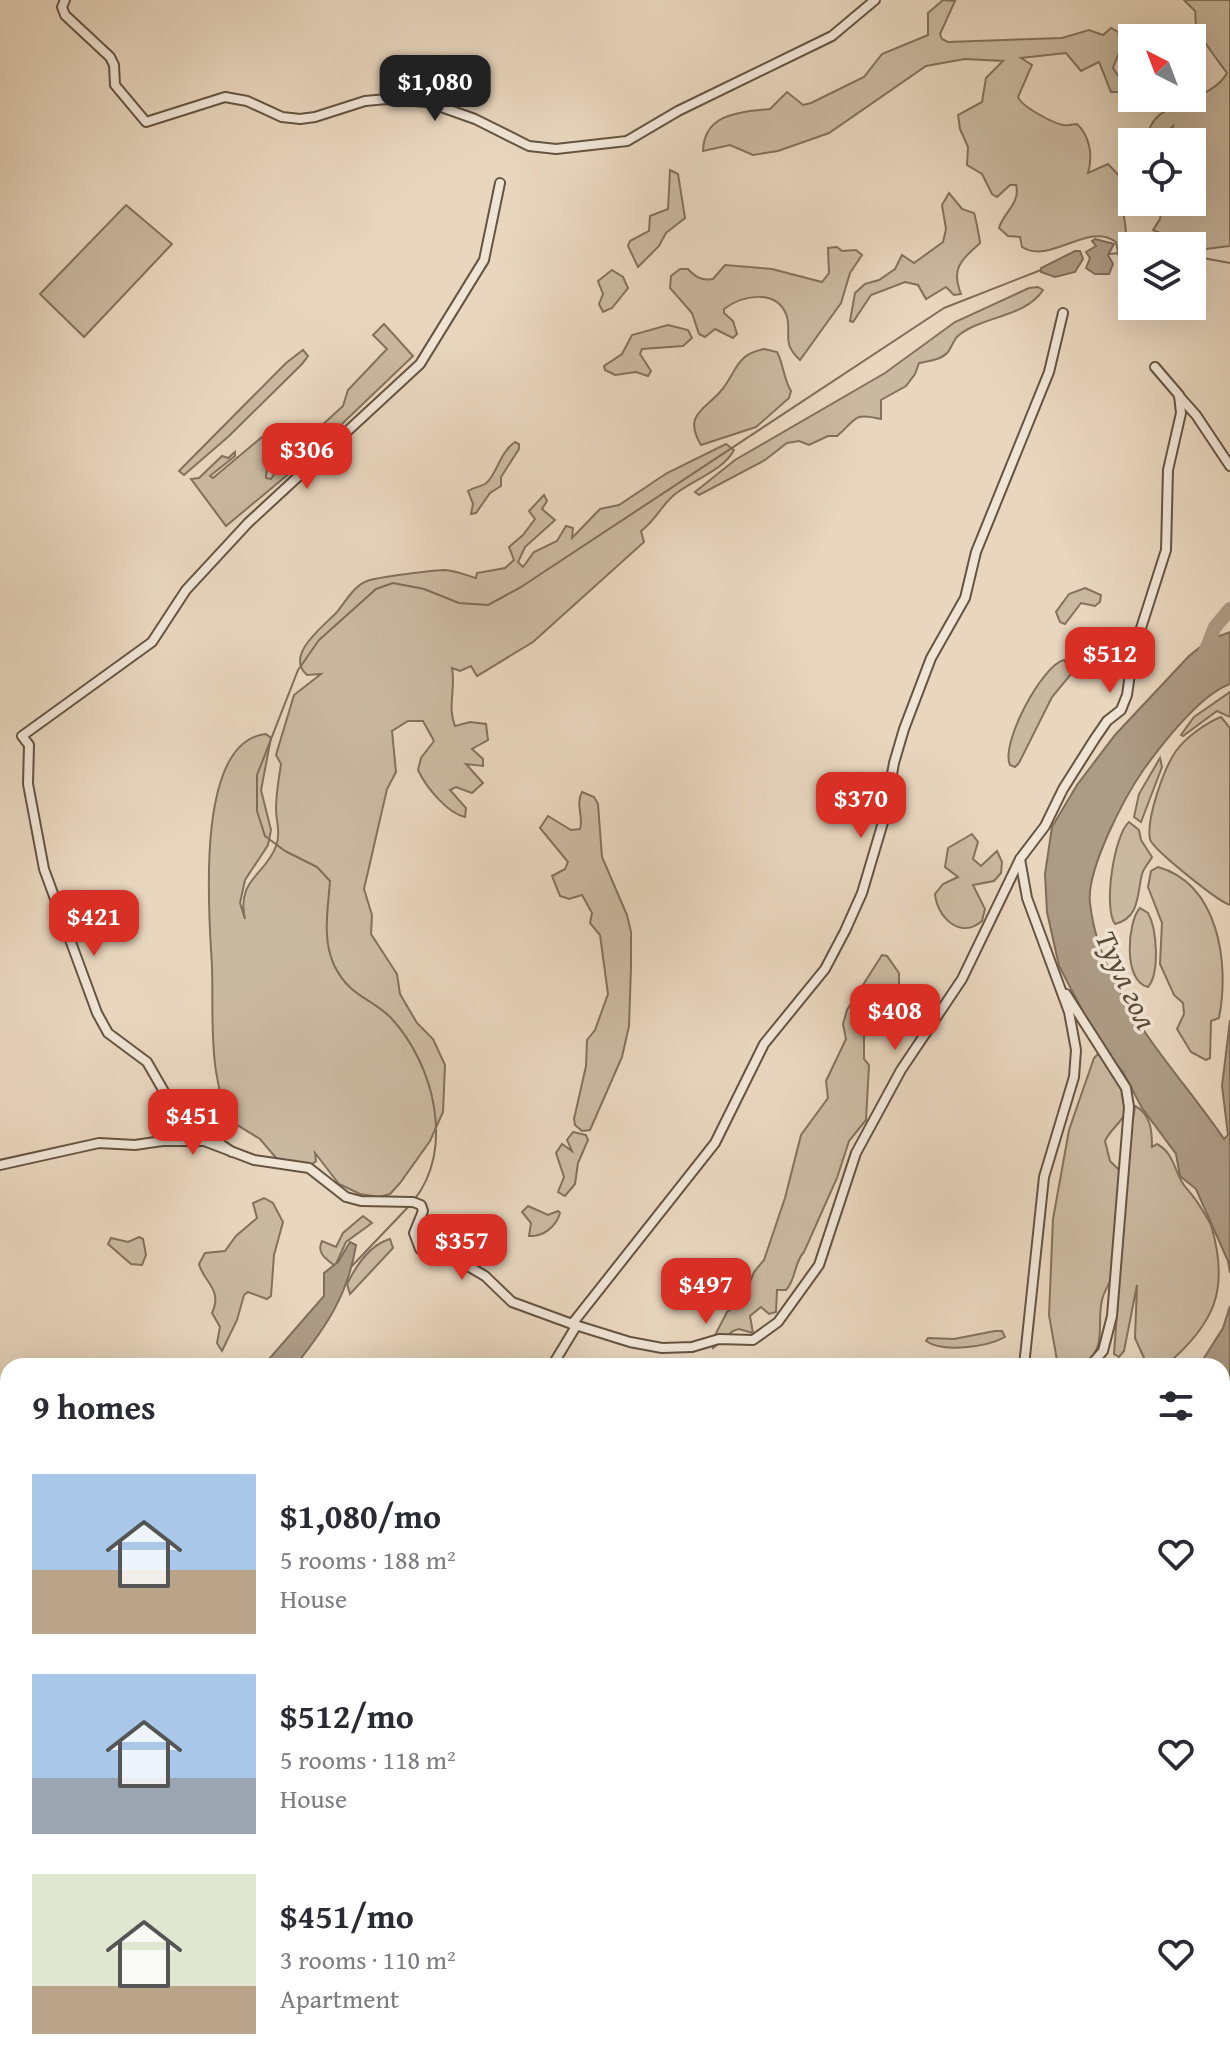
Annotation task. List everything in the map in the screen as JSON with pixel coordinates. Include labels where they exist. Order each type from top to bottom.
[{"type":"street","points":[[65,0],[62,7],[65,15],[110,57],[114,65],[115,85],[146,122],[204,101],[225,97],[247,101],[282,117],[300,119],[365,101],[400,100],[427,102],[475,119],[529,146],[556,149],[627,141],[701,99],[832,36],[875,0]]},
{"type":"street","points":[[232,1152],[177,1114],[147,1062],[108,1033],[97,1013],[44,869],[28,784],[29,745],[22,736],[152,642],[186,590],[248,523],[420,364],[484,260],[500,183]]},
{"type":"street","points":[[572,1324],[715,1143],[764,1044],[825,969],[845,931],[862,893],[884,819],[904,729],[931,658],[965,598],[976,552],[1049,372],[1063,313]]},
{"type":"street","points":[[1155,367],[1196,415],[1230,466]]},
{"type":"street","points":[[0,1165],[99,1143],[135,1145],[162,1141],[204,1141],[254,1160],[309,1168],[346,1197],[421,1205],[423,1211],[414,1233],[420,1249],[429,1255],[461,1262],[485,1276],[512,1302],[572,1324],[630,1342],[662,1348],[692,1347],[719,1339],[753,1340],[778,1322],[819,1265],[856,1153],[901,1070],[962,979],[1020,859],[1045,826],[1063,789],[1094,740],[1107,721],[1121,710],[1127,695],[1133,653],[1166,550],[1168,470],[1181,413],[1179,395]]},
{"type":"street","points":[[1020,859],[1027,898],[1058,979],[1076,1050],[1074,1077],[1044,1177],[1025,1358]]},
{"type":"street","points":[[1058,979],[1126,1088],[1129,1107],[1112,1316],[1103,1351],[1097,1358]]},
{"type":"street","points":[[557,1358],[572,1336],[575,1328],[572,1324]]},
{"type":"shaded area","points":[[943,0],[955,1],[940,34],[948,42],[1062,38],[1089,30],[1103,35],[1111,28],[1118,32],[1118,55],[1113,68],[1118,76],[1118,92],[1111,92],[1099,62],[1081,71],[1066,53],[1021,58],[1032,65],[1018,97],[1031,110],[1052,121],[1065,125],[1077,124],[1085,134],[1089,147],[1088,173],[1108,164],[1118,175],[1118,216],[1124,216],[1126,232],[1118,232],[1118,252],[1116,242],[1094,236],[1045,251],[1033,251],[1022,247],[1020,237],[1008,236],[999,228],[1014,203],[1016,185],[1010,185],[997,197],[992,194],[982,174],[967,165],[968,147],[958,115],[982,102],[986,78],[1003,61],[965,59],[926,66],[829,133],[778,151],[753,155],[730,145],[703,151],[710,129],[726,117],[770,109],[787,92],[803,105],[811,103],[864,77],[882,54],[928,35],[928,13]]},
{"type":"shaded area","points":[[1184,0],[1230,0],[1230,246],[1206,249],[1206,232],[1153,230],[1161,216],[1206,216],[1206,128],[1150,128],[1164,112],[1206,112],[1206,92],[1227,73],[1206,44],[1206,24],[1196,24],[1195,11]]},
{"type":"shaded area","points":[[670,170],[678,174],[685,218],[666,233],[659,246],[638,267],[628,246],[630,241],[649,231],[650,216],[668,209]]},
{"type":"shaded area","points":[[949,193],[962,209],[974,213],[980,243],[959,266],[957,278],[961,294],[954,295],[946,287],[926,299],[918,285],[905,282],[871,295],[853,322],[850,321],[855,293],[865,284],[879,280],[895,269],[902,255],[914,263],[943,242],[946,229],[942,205]]},
{"type":"shaded area","points":[[126,205],[172,244],[84,337],[40,294]]},
{"type":"shaded area","points":[[1092,241],[1114,244],[1108,255],[1113,264],[1109,274],[1095,274],[1086,268],[1090,258],[1086,252],[1096,246]]},
{"type":"shaded area","points":[[837,247],[842,251],[856,250],[862,255],[850,273],[841,303],[800,360],[790,348],[786,314],[774,300],[757,297],[731,304],[724,309],[724,313],[733,321],[737,334],[733,338],[715,329],[705,337],[699,334],[692,313],[670,288],[671,276],[680,269],[688,269],[699,278],[713,279],[725,265],[772,269],[822,282],[829,273],[828,248]]},
{"type":"shaded area","points":[[1080,251],[1083,259],[1075,272],[1055,277],[1041,272],[1041,268]]},
{"type":"shaded area","points":[[612,270],[623,277],[628,288],[612,308],[603,312],[599,304],[603,294],[598,281]]},
{"type":"shaded area","points":[[1029,288],[1043,290],[1026,306],[969,329],[957,337],[945,355],[919,363],[906,386],[881,400],[881,419],[859,417],[837,436],[828,436],[809,445],[799,441],[787,443],[765,460],[699,495],[695,492],[735,460],[885,373],[955,322]]},
{"type":"shaded area","points":[[384,324],[413,356],[297,467],[226,526],[191,479],[199,478],[222,456],[228,458],[235,452],[235,456],[210,476],[213,478],[262,437],[269,450],[266,478],[271,479],[282,462],[343,406],[348,390],[387,349],[373,335]]},
{"type":"shaded area","points":[[668,325],[688,330],[692,338],[683,346],[642,349],[640,354],[651,371],[648,376],[636,372],[615,375],[605,370],[604,366],[622,354],[632,335]]},
{"type":"shaded area","points":[[764,349],[777,352],[791,391],[789,398],[756,427],[701,445],[694,427],[698,414],[726,385],[741,360]]},
{"type":"shaded area","points":[[303,350],[308,356],[302,364],[229,436],[184,475],[179,471],[286,363]]},
{"type":"shaded area","points":[[515,442],[519,444],[519,449],[501,477],[501,486],[490,493],[476,513],[471,514],[473,504],[468,491],[489,480],[505,452]]},
{"type":"shaded area","points":[[726,444],[734,450],[723,464],[669,499],[641,531],[644,542],[533,642],[477,676],[471,666],[460,671],[452,668],[455,726],[470,722],[486,724],[488,740],[472,749],[483,759],[483,766],[466,764],[483,783],[472,793],[456,787],[450,790],[466,808],[465,817],[438,798],[418,770],[421,758],[434,741],[423,721],[408,721],[392,731],[396,772],[387,789],[364,889],[372,915],[371,934],[397,974],[400,994],[417,1023],[433,1039],[445,1065],[443,1112],[430,1141],[390,1194],[379,1197],[360,1194],[339,1184],[315,1153],[316,1161],[311,1165],[277,1159],[260,1139],[226,1118],[215,1064],[209,872],[216,797],[227,766],[243,744],[266,734],[271,738],[261,790],[271,830],[268,845],[245,880],[240,903],[245,919],[243,906],[248,886],[271,856],[277,841],[276,802],[281,764],[276,755],[294,695],[321,674],[307,675],[300,659],[308,641],[354,590],[367,581],[394,576],[446,570],[476,578],[477,573],[505,568],[514,560],[509,547],[535,519],[529,511],[544,495],[547,501],[542,509],[555,520],[525,547],[518,562],[523,567],[534,552],[557,541],[566,526],[573,528],[572,538],[600,509],[619,505],[667,473]]},
{"type":"shaded area","points":[[1085,588],[1101,595],[1100,602],[1095,606],[1081,603],[1065,624],[1060,622],[1056,612],[1069,594]]},
{"type":"shaded area","name":"Туул гол","points":[[1230,632],[1230,684],[1207,698],[1183,721],[1136,781],[1100,853],[1090,889],[1090,903],[1108,969],[1124,999],[1224,1139],[1228,1135],[1222,1086],[1230,1020],[1230,1273],[1228,1261],[1196,1189],[1180,1176],[1176,1154],[1142,1108],[1123,1072],[1101,1046],[1059,966],[1047,912],[1045,874],[1052,827],[1077,785],[1115,735],[1189,656],[1209,640]]},
{"type":"shaded area","points":[[1064,660],[1072,673],[1052,697],[1019,763],[1015,767],[1010,765],[1011,740],[1025,706],[1045,676]]},
{"type":"shaded area","points":[[1230,692],[1230,717],[1217,711],[1181,735],[1194,717]]},
{"type":"shaded area","points":[[1221,717],[1230,728],[1230,905],[1162,853],[1150,839],[1149,830],[1157,794],[1176,751],[1197,731]]},
{"type":"shaded area","points":[[1160,758],[1162,767],[1141,822],[1134,817],[1139,794]]},
{"type":"shaded area","points":[[582,792],[594,797],[598,804],[602,857],[627,915],[631,932],[631,967],[629,1026],[622,1057],[590,1130],[582,1131],[575,1125],[574,1119],[586,1066],[587,1040],[595,1030],[608,994],[600,935],[590,923],[592,913],[582,895],[569,899],[560,896],[552,876],[565,869],[568,862],[540,828],[548,816],[571,830],[580,829],[579,802]]},
{"type":"shaded area","points":[[1129,822],[1139,830],[1141,840],[1152,857],[1142,874],[1133,911],[1115,924],[1110,903],[1112,872],[1119,841]]},
{"type":"shaded area","points":[[972,834],[978,842],[973,859],[981,866],[997,851],[1002,862],[1001,873],[994,881],[973,885],[985,909],[982,921],[966,928],[958,927],[945,918],[935,894],[943,884],[958,877],[945,867],[948,848]]},
{"type":"shaded area","points":[[1158,867],[1178,876],[1194,890],[1207,907],[1215,928],[1223,973],[1222,996],[1219,1018],[1211,1021],[1210,1058],[1206,1060],[1191,1052],[1177,1029],[1184,1014],[1183,1003],[1174,995],[1160,964],[1162,923],[1148,887],[1151,871]]},
{"type":"shaded area","points":[[1140,908],[1148,913],[1155,940],[1156,962],[1148,987],[1134,974],[1131,963],[1130,937]]},
{"type":"shaded area","points":[[882,955],[887,956],[899,973],[899,990],[864,1033],[864,1059],[869,1065],[866,1120],[849,1141],[837,1178],[798,1261],[792,1281],[786,1290],[777,1290],[776,1312],[769,1314],[761,1307],[750,1316],[753,1333],[739,1329],[733,1331],[713,1348],[711,1343],[727,1312],[742,1301],[754,1272],[764,1260],[785,1198],[801,1135],[828,1098],[826,1081],[846,1039],[843,1024],[847,1010]]},
{"type":"shaded area","points":[[1099,1053],[1115,1074],[1126,1100],[1124,1115],[1105,1141],[1110,1161],[1119,1170],[1113,1273],[1102,1300],[1099,1341],[1092,1357],[1057,1358],[1049,1315],[1053,1219],[1069,1130],[1094,1058]]},
{"type":"shaded area","points":[[1135,1106],[1147,1118],[1152,1147],[1157,1144],[1168,1153],[1183,1183],[1206,1215],[1217,1248],[1218,1287],[1214,1304],[1196,1335],[1174,1358],[1144,1358],[1135,1338],[1137,1285],[1124,1351],[1119,1357],[1114,1354]]},
{"type":"shaded area","points":[[573,1132],[586,1135],[588,1140],[578,1163],[575,1184],[565,1196],[558,1192],[564,1177],[556,1153],[562,1144],[572,1151],[567,1140]]},
{"type":"shaded area","points":[[264,1198],[273,1203],[283,1222],[274,1255],[271,1296],[267,1299],[248,1292],[244,1295],[237,1320],[222,1351],[217,1343],[220,1327],[212,1313],[214,1292],[199,1264],[205,1253],[225,1251],[236,1236],[257,1218],[253,1203]]},
{"type":"shaded area","points":[[528,1206],[548,1215],[560,1213],[548,1230],[529,1236],[531,1223],[522,1212]]},
{"type":"shaded area","points":[[363,1216],[372,1223],[346,1242],[335,1266],[321,1252],[322,1241],[336,1247],[343,1233]]},
{"type":"shaded area","points":[[139,1237],[143,1239],[146,1255],[142,1265],[131,1264],[108,1244],[111,1238],[128,1242]]},
{"type":"shaded area","points":[[390,1239],[393,1248],[350,1294],[347,1284],[359,1263],[376,1246]]},
{"type":"shaded area","points":[[350,1242],[356,1245],[341,1295],[316,1338],[301,1358],[270,1358],[324,1296],[324,1273],[338,1262]]},
{"type":"shaded area","points":[[1230,1306],[1230,1358],[1204,1358],[1223,1328]]},
{"type":"shaded area","points":[[1002,1331],[1005,1337],[977,1346],[943,1347],[926,1341],[928,1338],[954,1339]]},
{"type":"waterway","points":[[1109,254],[1118,253]]},
{"type":"waterway","points":[[1206,259],[1230,263]]},
{"type":"waterway","points":[[414,1200],[427,1179],[434,1157],[436,1132],[434,1108],[419,1060],[392,1019],[354,991],[334,965],[327,934],[330,881],[317,867],[285,851],[265,836],[257,811],[257,775],[298,670],[319,640],[376,589],[393,583],[424,589],[459,603],[488,605],[521,587],[944,308],[1041,270]]},
{"type":"waterway","points":[[1203,657],[1215,627],[1230,609]]},
{"type":"waterway","points":[[351,1267],[410,1205]]}]
